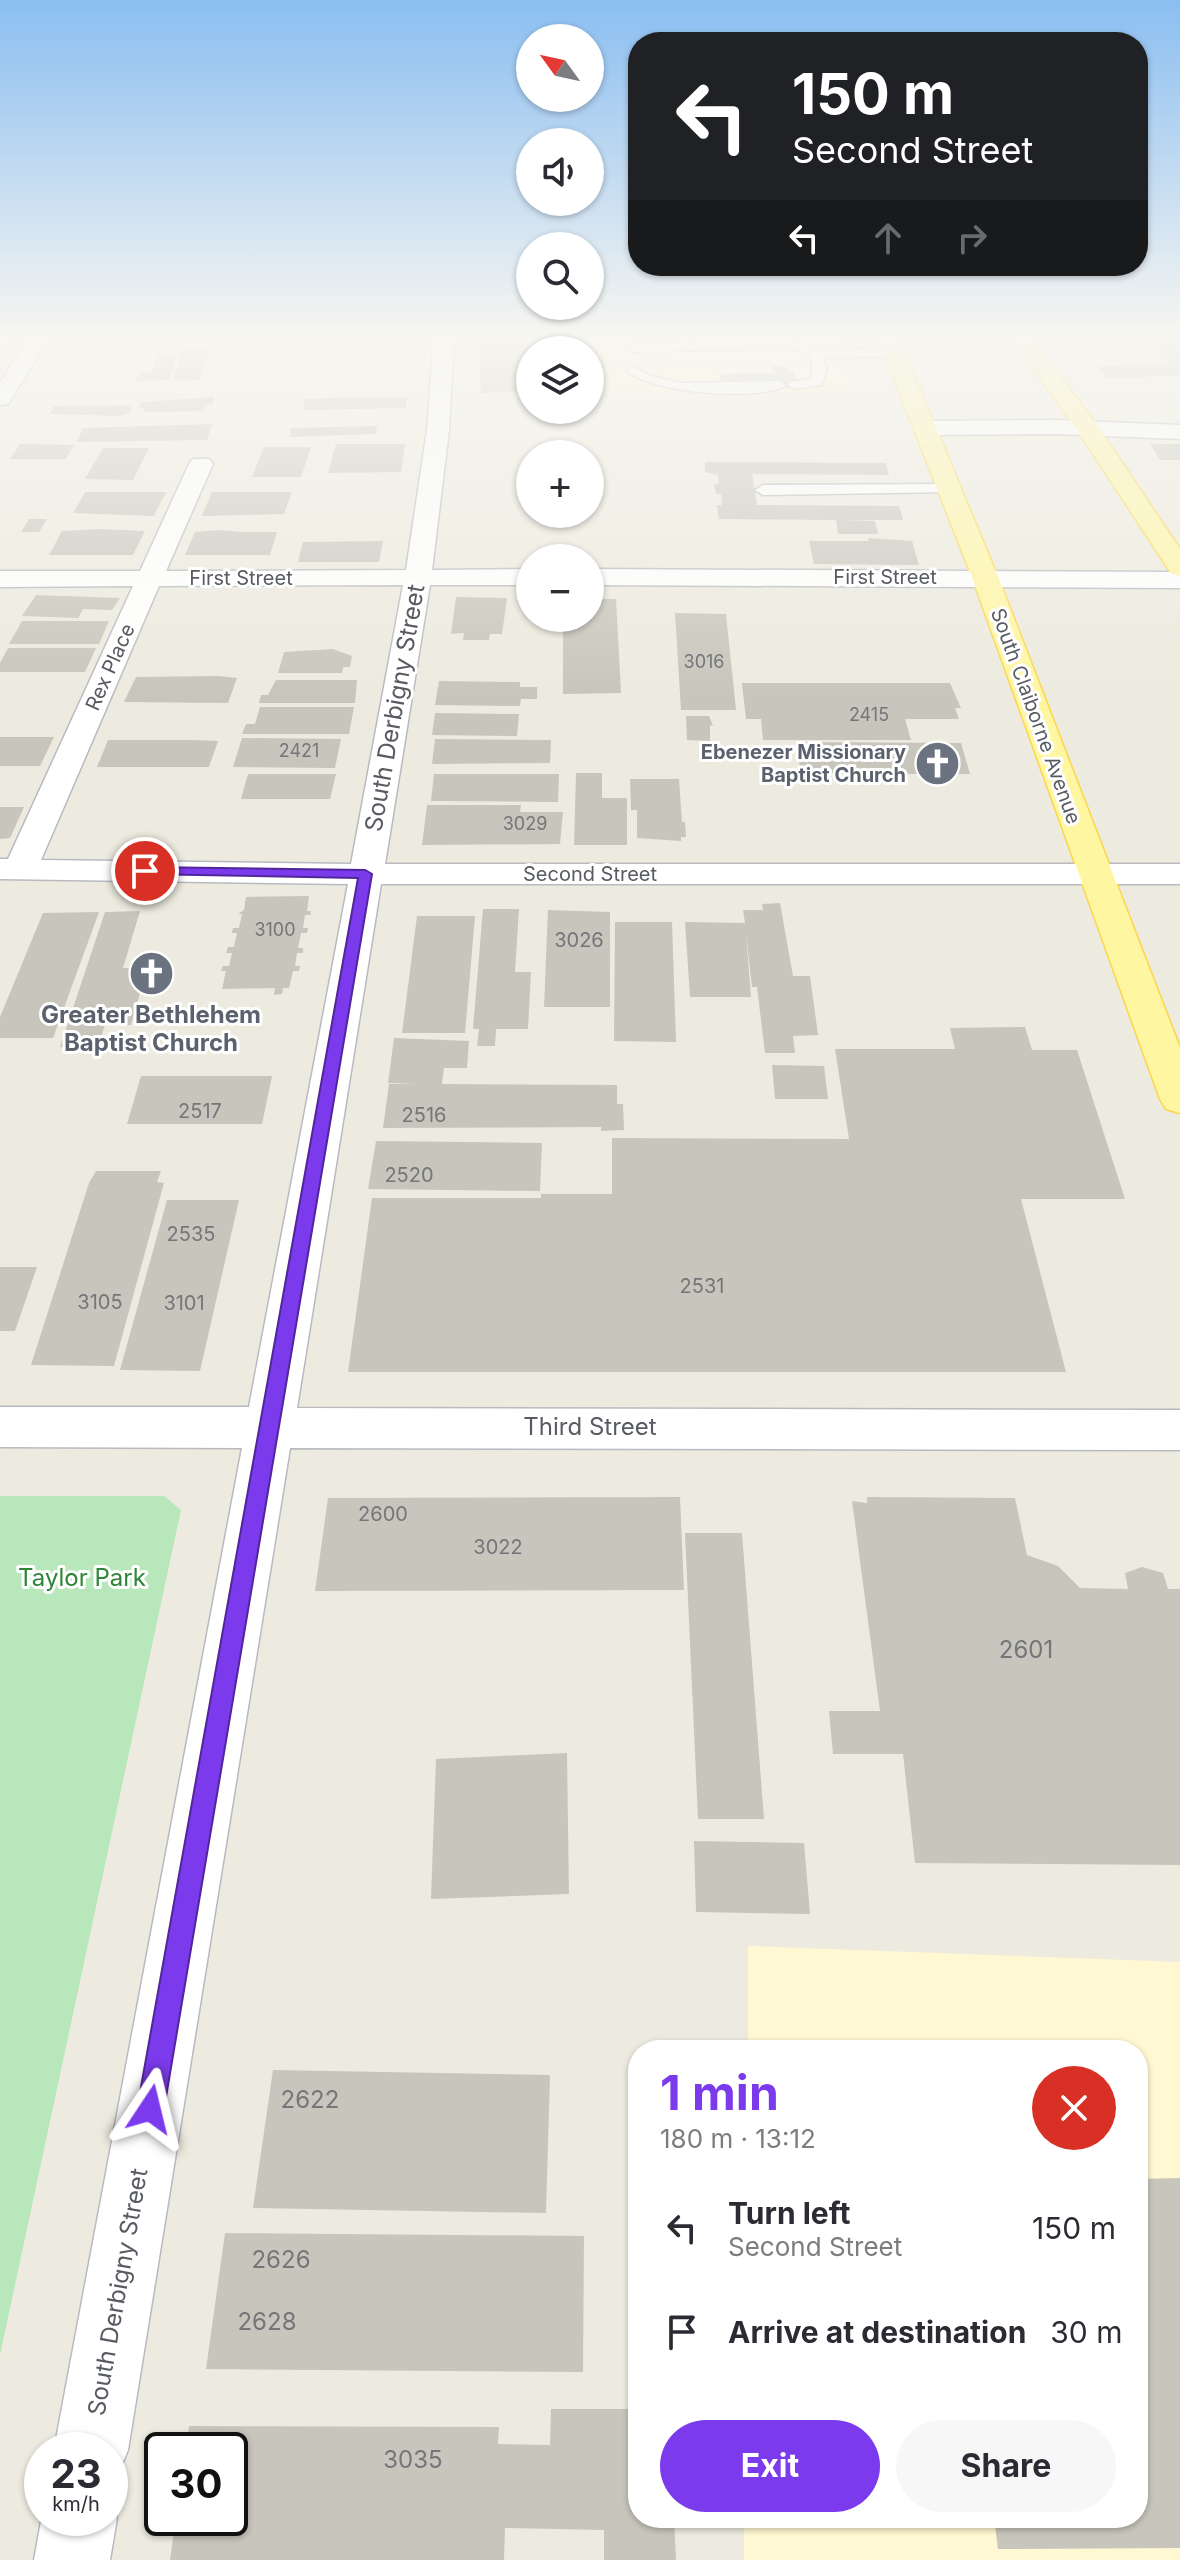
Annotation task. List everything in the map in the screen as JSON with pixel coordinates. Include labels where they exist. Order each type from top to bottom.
[{"type":"main road","name":"South Claiborne Avenue","points":[[935,454],[985,577],[1180,1099]]},
{"type":"main road","points":[[1105,454],[1180,568]]},
{"type":"street","name":"South Derbigny Street","points":[[94,2432],[418,577],[435,454]]},
{"type":"street","name":"Rex Place","points":[[10,869],[150,579],[201,464]]},
{"type":"street","name":"First Street","points":[[0,579],[516,577]]},
{"type":"street","name":"First Street","points":[[604,577],[1180,580]]},
{"type":"street","name":"Second Street","points":[[10,869],[365,874],[1180,874]]},
{"type":"street","name":"Third Street","points":[[0,1427],[1180,1430]]},
{"type":"street","points":[[72,2560],[76,2536]]},
{"type":"lane","points":[[763,490],[948,489]]},
{"type":"shaded area","points":[[748,1946],[1180,1962],[1180,2560],[744,2560],[744,2528],[1148,2528],[1148,2040],[748,2040]]},
{"type":"green space","name":"Taylor Park","points":[[0,1496],[164,1496],[181,1510],[0,2355]]},
{"type":"building","points":[[13,454],[69,454],[66,459],[10,459]]},
{"type":"building","points":[[99,454],[146,454],[133,480],[85,479]]},
{"type":"building","points":[[261,454],[309,454],[301,477],[252,477]]},
{"type":"building","points":[[333,454],[404,454],[401,472],[328,473]]},
{"type":"building","points":[[1157,454],[1180,454],[1180,460],[1160,460]]},
{"type":"building","points":[[705,462],[886,463],[889,475],[752,474],[757,505],[899,506],[903,520],[842,520],[875,521],[878,534],[838,534],[836,520],[719,519],[717,505],[722,505],[721,494],[716,494],[714,484],[719,484],[718,475],[705,472]]},
{"type":"building","points":[[85,492],[166,492],[154,516],[73,513]]},
{"type":"building","points":[[212,492],[292,492],[284,514],[202,516]]},
{"type":"building","points":[[29,519],[47,519],[39,532],[21,532]]},
{"type":"building","points":[[62,531],[145,531],[133,555],[49,555]]},
{"type":"building","points":[[195,532],[277,532],[270,555],[185,555]]},
{"type":"building","points":[[868,538],[912,541],[919,565],[814,564],[809,541],[869,541]]},
{"type":"building","points":[[383,541],[379,562],[298,562],[303,542]]},
{"type":"building","points":[[36,595],[120,598],[112,610],[83,609],[78,618],[22,616]]},
{"type":"building","points":[[456,597],[507,598],[502,634],[490,634],[489,640],[463,640],[464,633],[451,634]]},
{"type":"building","points":[[604,599],[616,599],[621,693],[563,694],[563,632],[604,632]]},
{"type":"building","points":[[675,613],[726,614],[736,710],[681,710]]},
{"type":"building","points":[[22,621],[109,621],[99,644],[9,644]]},
{"type":"building","points":[[8,648],[96,648],[85,672],[0,672],[0,663]]},
{"type":"building","points":[[333,649],[352,656],[350,667],[343,667],[342,673],[278,673],[284,652]]},
{"type":"building","points":[[136,677],[237,678],[228,703],[124,702]]},
{"type":"building","points":[[276,680],[357,680],[355,703],[259,703],[261,695],[268,695]]},
{"type":"building","points":[[439,681],[520,682],[520,687],[537,687],[537,699],[521,699],[520,706],[435,705]]},
{"type":"building","points":[[742,683],[950,683],[961,708],[955,708],[959,719],[905,719],[911,740],[763,740],[761,719],[746,719]]},
{"type":"building","points":[[260,707],[354,707],[349,734],[242,734],[246,724],[255,724]]},
{"type":"building","points":[[435,713],[519,714],[517,736],[432,735]]},
{"type":"building","points":[[686,716],[709,716],[713,726],[710,725],[710,741],[687,740]]},
{"type":"building","points":[[0,737],[54,737],[40,766],[0,766]]},
{"type":"building","points":[[242,738],[341,739],[335,768],[233,767]]},
{"type":"building","points":[[435,739],[551,740],[550,763],[432,764]]},
{"type":"building","points":[[108,740],[218,741],[209,767],[97,767]]},
{"type":"building","points":[[796,742],[961,743],[970,774],[801,774]]},
{"type":"building","points":[[576,773],[602,773],[602,798],[627,798],[627,845],[574,845]]},
{"type":"building","points":[[248,774],[336,774],[330,799],[241,799]]},
{"type":"building","points":[[434,774],[559,774],[558,802],[431,801]]},
{"type":"building","points":[[630,779],[679,779],[686,837],[681,837],[681,841],[637,838],[637,810],[631,810]]},
{"type":"building","points":[[427,805],[521,805],[520,812],[563,812],[560,844],[422,845]]},
{"type":"building","points":[[0,807],[24,807],[10,838],[0,839]]},
{"type":"building","points":[[309,896],[307,911],[311,911],[310,915],[305,915],[303,928],[308,928],[307,933],[301,933],[298,948],[303,948],[303,953],[297,953],[295,966],[300,966],[299,971],[293,971],[289,988],[283,988],[282,994],[274,995],[275,988],[222,989],[226,971],[221,971],[223,966],[229,966],[232,953],[226,953],[228,947],[234,947],[237,933],[232,933],[233,928],[239,928],[242,914],[238,914],[244,910],[246,897]]},
{"type":"building","points":[[780,903],[793,976],[810,976],[818,1035],[793,1036],[795,1053],[765,1053],[757,987],[752,987],[746,934],[751,997],[690,997],[685,922],[745,923],[743,910],[763,910],[762,904]]},
{"type":"building","points":[[483,909],[519,909],[515,972],[531,972],[528,1029],[496,1029],[495,1046],[477,1046],[479,1029],[473,1029]]},
{"type":"building","points":[[548,910],[610,912],[610,1007],[544,1007]]},
{"type":"building","points":[[140,911],[123,968],[147,968],[131,1025],[105,1025],[98,1046],[60,1047],[105,912]]},
{"type":"building","points":[[99,912],[53,1038],[0,1038],[0,1017],[43,913]]},
{"type":"building","points":[[417,916],[475,916],[465,1033],[402,1033]]},
{"type":"building","points":[[615,922],[672,922],[676,1042],[614,1041]]},
{"type":"building","points":[[1025,1027],[1032,1050],[1077,1050],[1125,1199],[1021,1199],[1066,1372],[348,1372],[372,1198],[541,1198],[541,1194],[612,1194],[612,1138],[849,1139],[835,1049],[955,1049],[950,1028]]},
{"type":"building","points":[[394,1038],[469,1041],[467,1068],[444,1068],[442,1084],[617,1085],[617,1104],[623,1104],[624,1130],[601,1131],[601,1127],[383,1128],[389,1084],[417,1084],[388,1083]]},
{"type":"building","points":[[772,1065],[824,1066],[828,1099],[775,1099]]},
{"type":"building","points":[[141,1076],[272,1076],[262,1124],[127,1124]]},
{"type":"building","points":[[376,1141],[542,1143],[540,1191],[368,1189]]},
{"type":"building","points":[[96,1171],[161,1171],[157,1182],[164,1183],[114,1366],[31,1365],[89,1183]]},
{"type":"building","points":[[167,1200],[239,1200],[200,1371],[120,1370]]},
{"type":"building","points":[[0,1267],[37,1267],[15,1331],[0,1331]]},
{"type":"building","points":[[680,1497],[684,1590],[315,1591],[328,1498]]},
{"type":"building","points":[[867,1497],[1015,1498],[1027,1555],[1058,1566],[1080,1588],[1128,1589],[1125,1573],[1142,1567],[1163,1573],[1168,1589],[1180,1589],[1180,1865],[915,1863],[903,1754],[833,1754],[829,1711],[880,1711],[852,1501],[867,1503]]},
{"type":"building","points":[[685,1533],[742,1533],[764,1819],[698,1819]]},
{"type":"building","points":[[567,1753],[569,1894],[431,1899],[436,1759]]},
{"type":"building","points":[[694,1841],[804,1843],[810,1914],[696,1912]]},
{"type":"building","points":[[273,2070],[550,2075],[546,2213],[253,2208]]},
{"type":"building","points":[[1180,2178],[1180,2548],[998,2549],[995,2528],[1148,2528],[1148,2179]]},
{"type":"building","points":[[225,2233],[584,2236],[583,2372],[206,2369]]},
{"type":"building","points":[[551,2409],[628,2409],[628,2528],[674,2528],[676,2560],[604,2560],[604,2530],[505,2528],[504,2560],[170,2560],[173,2536],[248,2536],[248,2432],[188,2432],[189,2426],[499,2427],[498,2444],[550,2445]]},
{"type":"place","name":"Ebenezer Missionary Baptist Church","points":[[937,764]]},
{"type":"place","name":"Greater Bethlehem Baptist Church","points":[[151,973]]},
{"type":"route","points":[[145,871],[365,874],[150,2109]]}]
